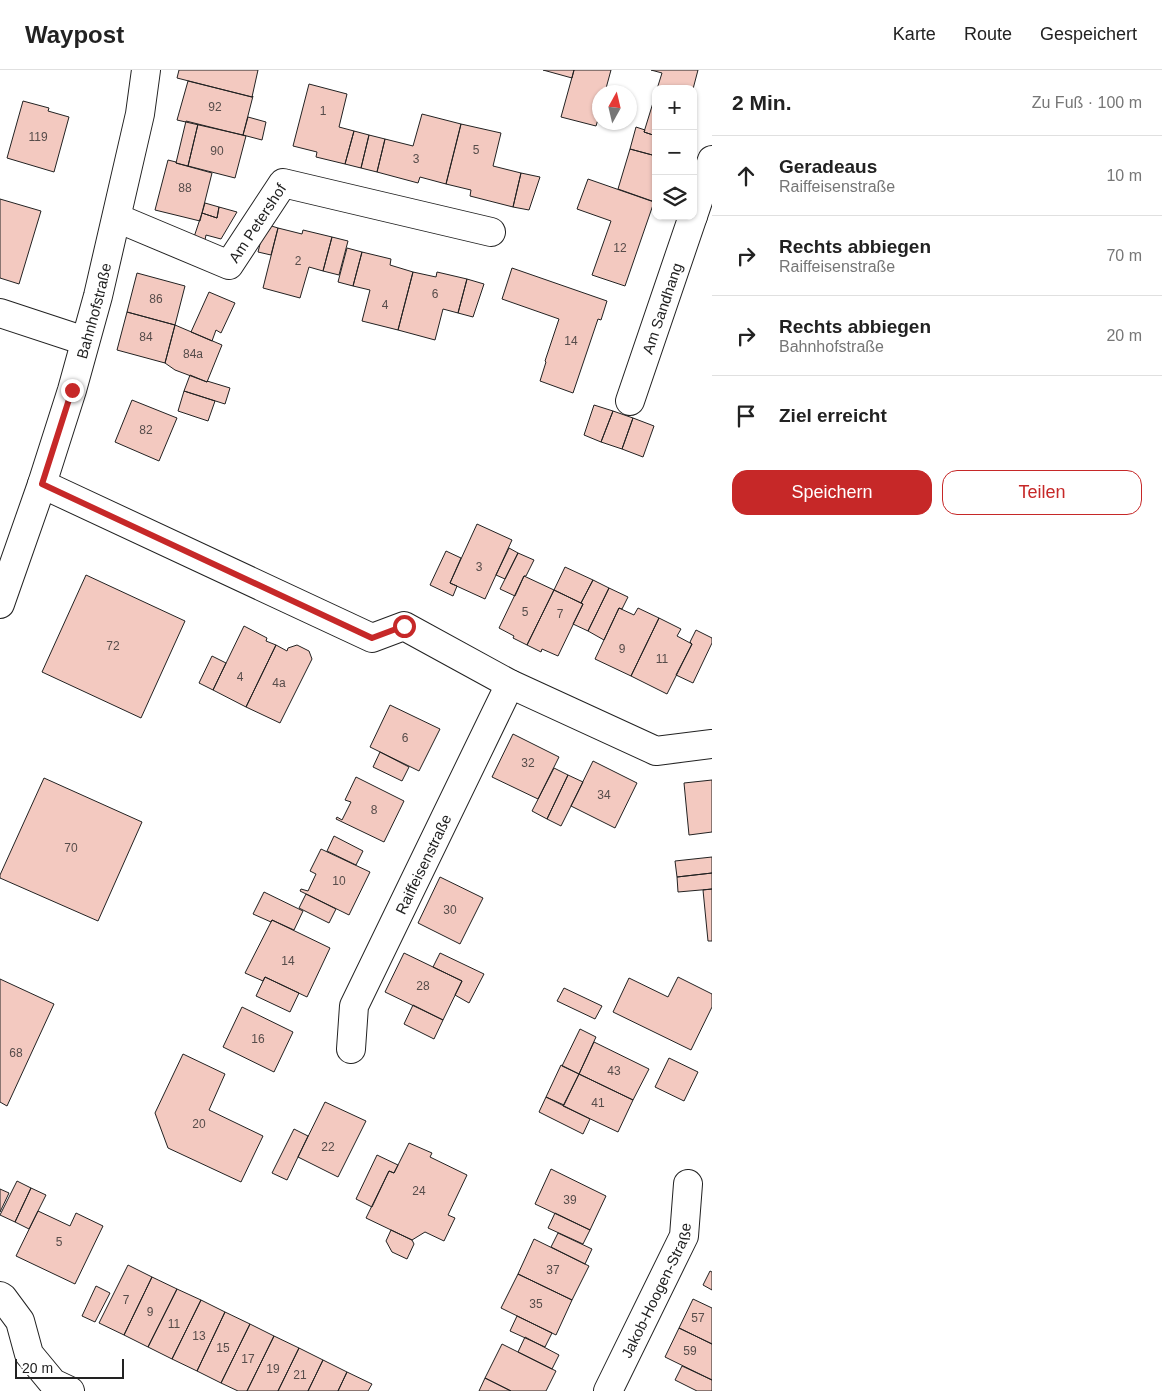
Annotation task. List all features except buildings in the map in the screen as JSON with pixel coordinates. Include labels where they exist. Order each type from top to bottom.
[{"type":"street","name":"Bahnhofstraße","points":[[0,604],[42,484],[72,390],[98,296],[140,114],[146,70]]},
{"type":"street","name":"Am Sandhang","points":[[697,204],[712,160]]},
{"type":"street","name":"Am Petershof","points":[[117,218],[229,264],[283,182],[491,232]]},
{"type":"street","name":"Am Sandhang","points":[[630,401],[692,220]]},
{"type":"street","points":[[0,313],[85,341]]},
{"type":"street","points":[[42,484],[372,638],[404,626],[510,684],[656,751],[712,744]]},
{"type":"street","name":"Raiffeisenstraße","points":[[351,1048],[354,1006],[510,684]]},
{"type":"street","name":"Jakob-Hoogen-Straße","points":[[608,1391],[684,1236],[688,1184]]},
{"type":"street","points":[[0,1296],[20,1321],[29,1354],[53,1383],[70,1391]]},
{"type":"route","points":[[72,390],[42,484],[372,638],[404,626]]}]
